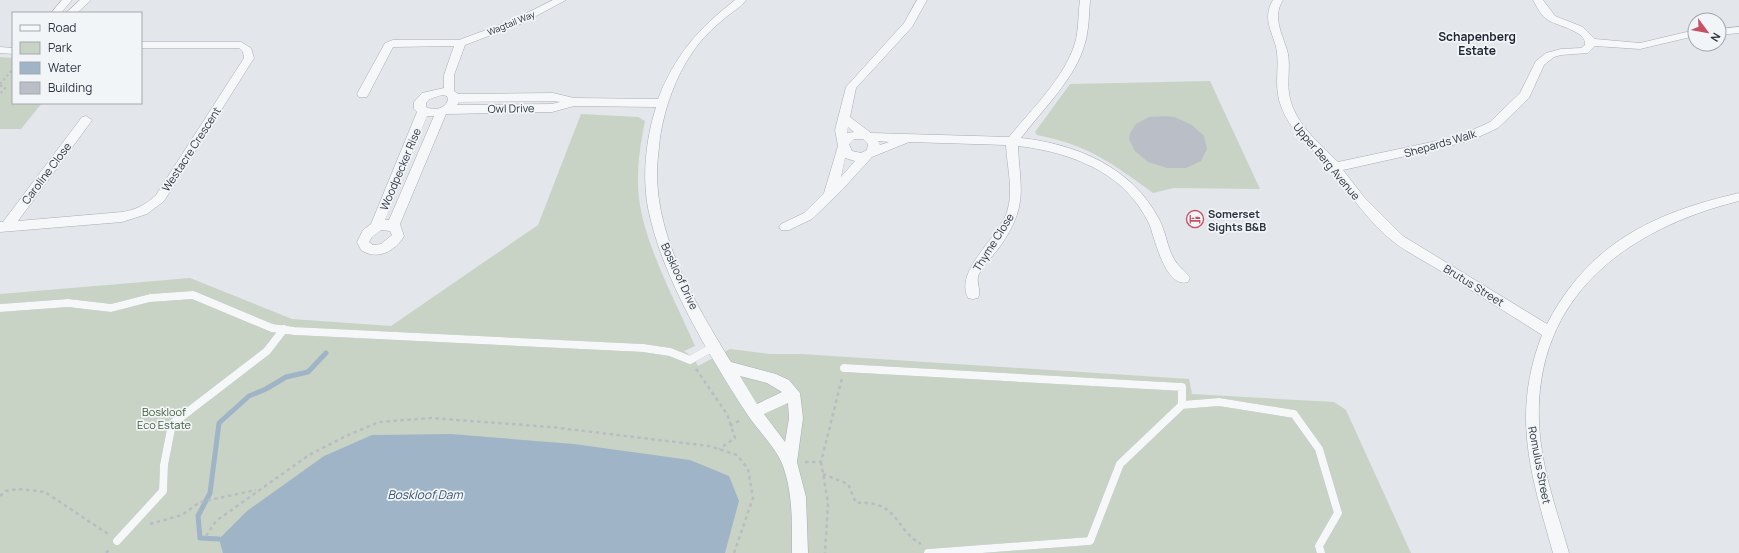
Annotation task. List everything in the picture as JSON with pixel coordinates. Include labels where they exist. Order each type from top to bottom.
[{"type":"street","points":[[57,12],[67,0]]},
{"type":"street","points":[[72,12],[86,0]]},
{"type":"street","name":"Wagtail Way","points":[[460,43],[519,21],[561,0]]},
{"type":"street","name":"Boskloof Drive","points":[[741,0],[716,20],[683,57],[662,103],[656,124],[651,178],[661,233],[674,267],[727,367],[753,411],[789,462]]},
{"type":"street","points":[[830,194],[842,145],[841,130],[845,119],[851,87],[908,26],[922,0]]},
{"type":"street","points":[[1012,141],[1059,80],[1073,57],[1080,38],[1085,0]]},
{"type":"street","name":"Upper Berg Avenue","points":[[1278,0],[1273,8],[1273,16],[1276,36],[1282,51],[1283,92],[1286,106],[1293,120],[1308,139],[1335,167],[1360,200],[1399,239]]},
{"type":"street","points":[[1538,0],[1545,13],[1551,18],[1582,31],[1591,42],[1636,46],[1648,45],[1687,34]]},
{"type":"street","points":[[1727,31],[1739,30]]},
{"type":"street","name":"Shepards Walk","points":[[1335,167],[1369,162],[1446,143],[1470,136],[1494,125],[1525,95],[1540,63],[1550,56],[1561,52],[1584,50],[1590,46],[1591,42]]},
{"type":"street","points":[[363,94],[389,46],[396,43],[460,43],[449,75],[433,93]]},
{"type":"street","name":"Westacre Crescent","points":[[4,226],[122,217],[137,214],[155,204],[245,65],[250,53],[241,46],[142,46]]},
{"type":"street","points":[[0,50],[12,51]]},
{"type":"street","points":[[449,75],[452,96]]},
{"type":"street","name":"Owl Drive","points":[[433,93],[442,91],[452,96],[553,97],[574,102],[662,103]]},
{"type":"street","name":"Woodpecker Rise","points":[[376,227],[423,111],[420,109],[420,102],[426,96],[433,93]]},
{"type":"street","name":"Woodpecker Rise","points":[[393,226],[444,110],[453,102],[452,96]]},
{"type":"street","name":"Owl Drive","points":[[423,111],[432,113],[444,110],[552,108],[574,102]]},
{"type":"street","points":[[785,227],[804,218],[830,194],[869,153],[874,144],[845,119]]},
{"type":"street","name":"Caroline Close","points":[[4,226],[86,120]]},
{"type":"street","points":[[842,145],[851,136],[866,136],[905,139],[1012,141],[1036,143],[1068,151],[1094,163],[1115,176],[1138,196],[1153,219],[1171,267],[1183,278]]},
{"type":"street","points":[[842,145],[849,155],[862,157],[905,139]]},
{"type":"street","name":"Thyme Close","points":[[973,294],[971,281],[973,274],[1005,227],[1012,214],[1015,203],[1016,187],[1012,141]]},
{"type":"street","name":"Romulus Street","points":[[1561,553],[1538,468],[1532,423],[1533,386],[1548,332],[1587,274],[1608,255],[1653,227],[1682,214],[1716,202],[1739,197]]},
{"type":"street","points":[[385,225],[393,226],[396,228],[398,236],[392,244],[382,249],[371,250],[362,242],[366,233],[376,227],[385,225]]},
{"type":"street","name":"Brutus Street","points":[[1399,239],[1548,332]]},
{"type":"street","points":[[727,367],[771,376],[788,386],[793,393],[796,405],[797,423],[789,462],[799,492],[800,553]]},
{"type":"street","points":[[753,411],[768,407],[793,393]]},
{"type":"lane","points":[[0,308],[68,303],[111,308],[150,298],[193,295],[272,328],[284,330],[643,348],[670,352],[690,360],[715,346]]},
{"type":"lane","points":[[118,541],[163,490],[164,465],[172,424],[267,351],[284,330]]},
{"type":"lane","points":[[844,368],[1182,387],[1182,405]]},
{"type":"lane","points":[[928,553],[1090,541],[1120,464],[1182,405],[1218,402],[1294,414],[1319,449],[1338,513],[1319,546],[1321,553]]},
{"type":"path","points":[[0,94],[5,88],[0,85],[12,71]]},
{"type":"path","points":[[690,360],[727,414],[735,438],[719,449]]},
{"type":"path","points":[[825,553],[828,503],[821,462],[844,368]]},
{"type":"path","points":[[206,536],[216,521],[309,455],[346,436],[379,422],[431,418],[551,427],[709,446],[738,453],[748,469],[753,498],[734,553]]},
{"type":"path","points":[[789,462],[821,462]]},
{"type":"path","points":[[823,474],[848,484],[856,503],[870,502],[893,513],[914,540],[933,553]]},
{"type":"path","points":[[0,496],[6,491],[19,489],[46,492],[118,541],[106,553]]},
{"type":"path","points":[[143,527],[155,521],[182,515],[200,502],[258,490]]},
{"type":"green space","points":[[0,57],[12,58],[12,104],[41,104],[21,129],[0,129]]},
{"type":"green space","points":[[1210,81],[1260,189],[1174,188],[1153,193],[1099,156],[1071,144],[1037,135],[1035,132],[1070,84]]},
{"type":"green space","name":"Boskloof Eco Estate","points":[[581,114],[638,117],[645,121],[638,169],[638,188],[642,216],[647,234],[662,273],[695,346],[684,351],[694,358],[698,366],[730,349],[770,354],[801,354],[1189,379],[1192,394],[1334,402],[1346,410],[1411,553],[0,553],[0,294],[190,278],[292,319],[391,326],[538,225]]},
{"type":"water","name":"Boskloof Dam","points":[[451,434],[574,444],[690,460],[729,476],[739,501],[725,553],[223,553],[219,539],[247,511],[324,456],[372,435]]},
{"type":"building","points":[[1149,117],[1175,117],[1192,125],[1204,136],[1207,149],[1201,161],[1186,168],[1167,168],[1148,162],[1135,151],[1129,139],[1130,133],[1136,124]]},
{"type":"waterway","points":[[219,539],[200,538],[198,516],[210,493],[219,423],[249,396],[266,389],[286,377],[308,372],[326,353]]},
{"type":"place","name":"Somerset Sights B&B","points":[[1195,219]]},
{"type":"district","name":"Schapenberg Estate","points":[[1477,43]]}]
